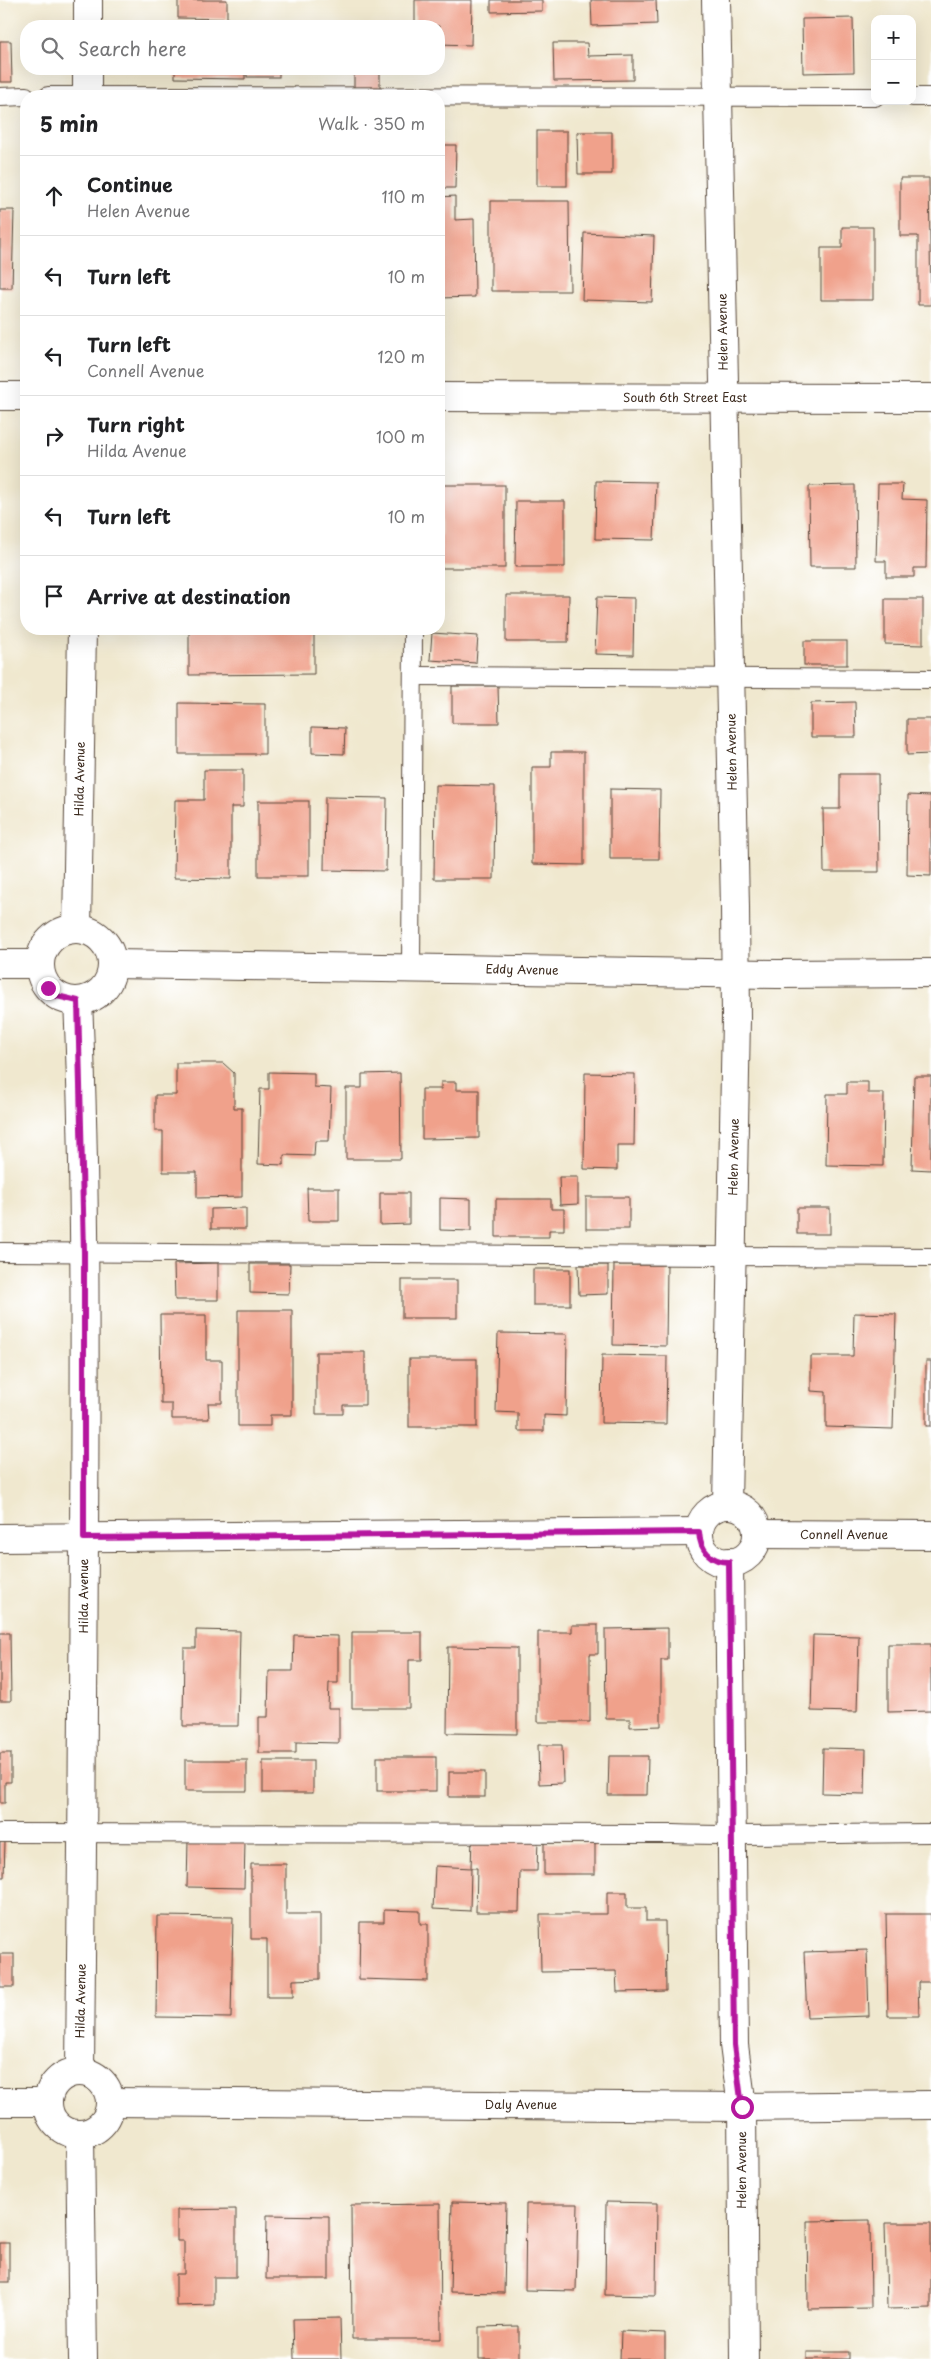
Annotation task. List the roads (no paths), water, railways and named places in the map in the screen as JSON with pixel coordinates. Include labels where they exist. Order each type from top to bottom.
[{"type":"main road","points":[[88,0],[88,20]]},
{"type":"main road","name":"Helen Avenue","points":[[716,0],[736,972],[727,1505]]},
{"type":"main road","points":[[87,75],[87,90]]},
{"type":"main road","points":[[0,396],[20,396]]},
{"type":"main road","name":"South 6th Street East","points":[[445,397],[931,398]]},
{"type":"main road","name":"Hilda Avenue","points":[[77,929],[82,635]]},
{"type":"main road","points":[[77,929],[91,932],[101,938],[108,947],[112,964],[109,981],[102,991],[93,997],[78,1001],[57,996],[48,988],[42,977],[40,964],[42,953],[48,942],[58,934],[77,929]]},
{"type":"main road","points":[[0,964],[40,964]]},
{"type":"main road","name":"Eddy Avenue","points":[[112,964],[778,974],[931,974]]},
{"type":"main road","name":"Hilda Avenue","points":[[78,1001],[84,1252],[84,1832],[80,2072]]},
{"type":"main road","points":[[727,1505],[743,1509],[750,1516],[757,1534],[750,1552],[743,1558],[729,1562],[716,1560],[708,1555],[702,1548],[699,1532],[707,1513],[714,1508],[727,1505]]},
{"type":"main road","points":[[0,1538],[699,1532]]},
{"type":"main road","name":"Connell Avenue","points":[[757,1534],[931,1535]]},
{"type":"main road","name":"Helen Avenue","points":[[729,1562],[734,2045],[742,2107],[744,2359]]},
{"type":"main road","points":[[80,2072],[95,2076],[103,2083],[111,2102],[105,2121],[98,2129],[80,2135],[68,2133],[58,2128],[52,2120],[47,2102],[50,2090],[56,2081],[65,2075],[80,2072]]},
{"type":"main road","points":[[0,2102],[47,2102]]},
{"type":"main road","name":"Daly Avenue","points":[[111,2102],[742,2107],[931,2105]]},
{"type":"main road","points":[[80,2135],[83,2359]]},
{"type":"lane","points":[[0,97],[20,96]]},
{"type":"lane","points":[[445,96],[871,97]]},
{"type":"lane","points":[[916,97],[931,97]]},
{"type":"lane","points":[[411,969],[413,635]]},
{"type":"lane","points":[[413,676],[931,679]]},
{"type":"lane","points":[[0,1252],[931,1257]]},
{"type":"lane","points":[[0,1833],[672,1834],[732,1836],[780,1833],[931,1833]]}]
